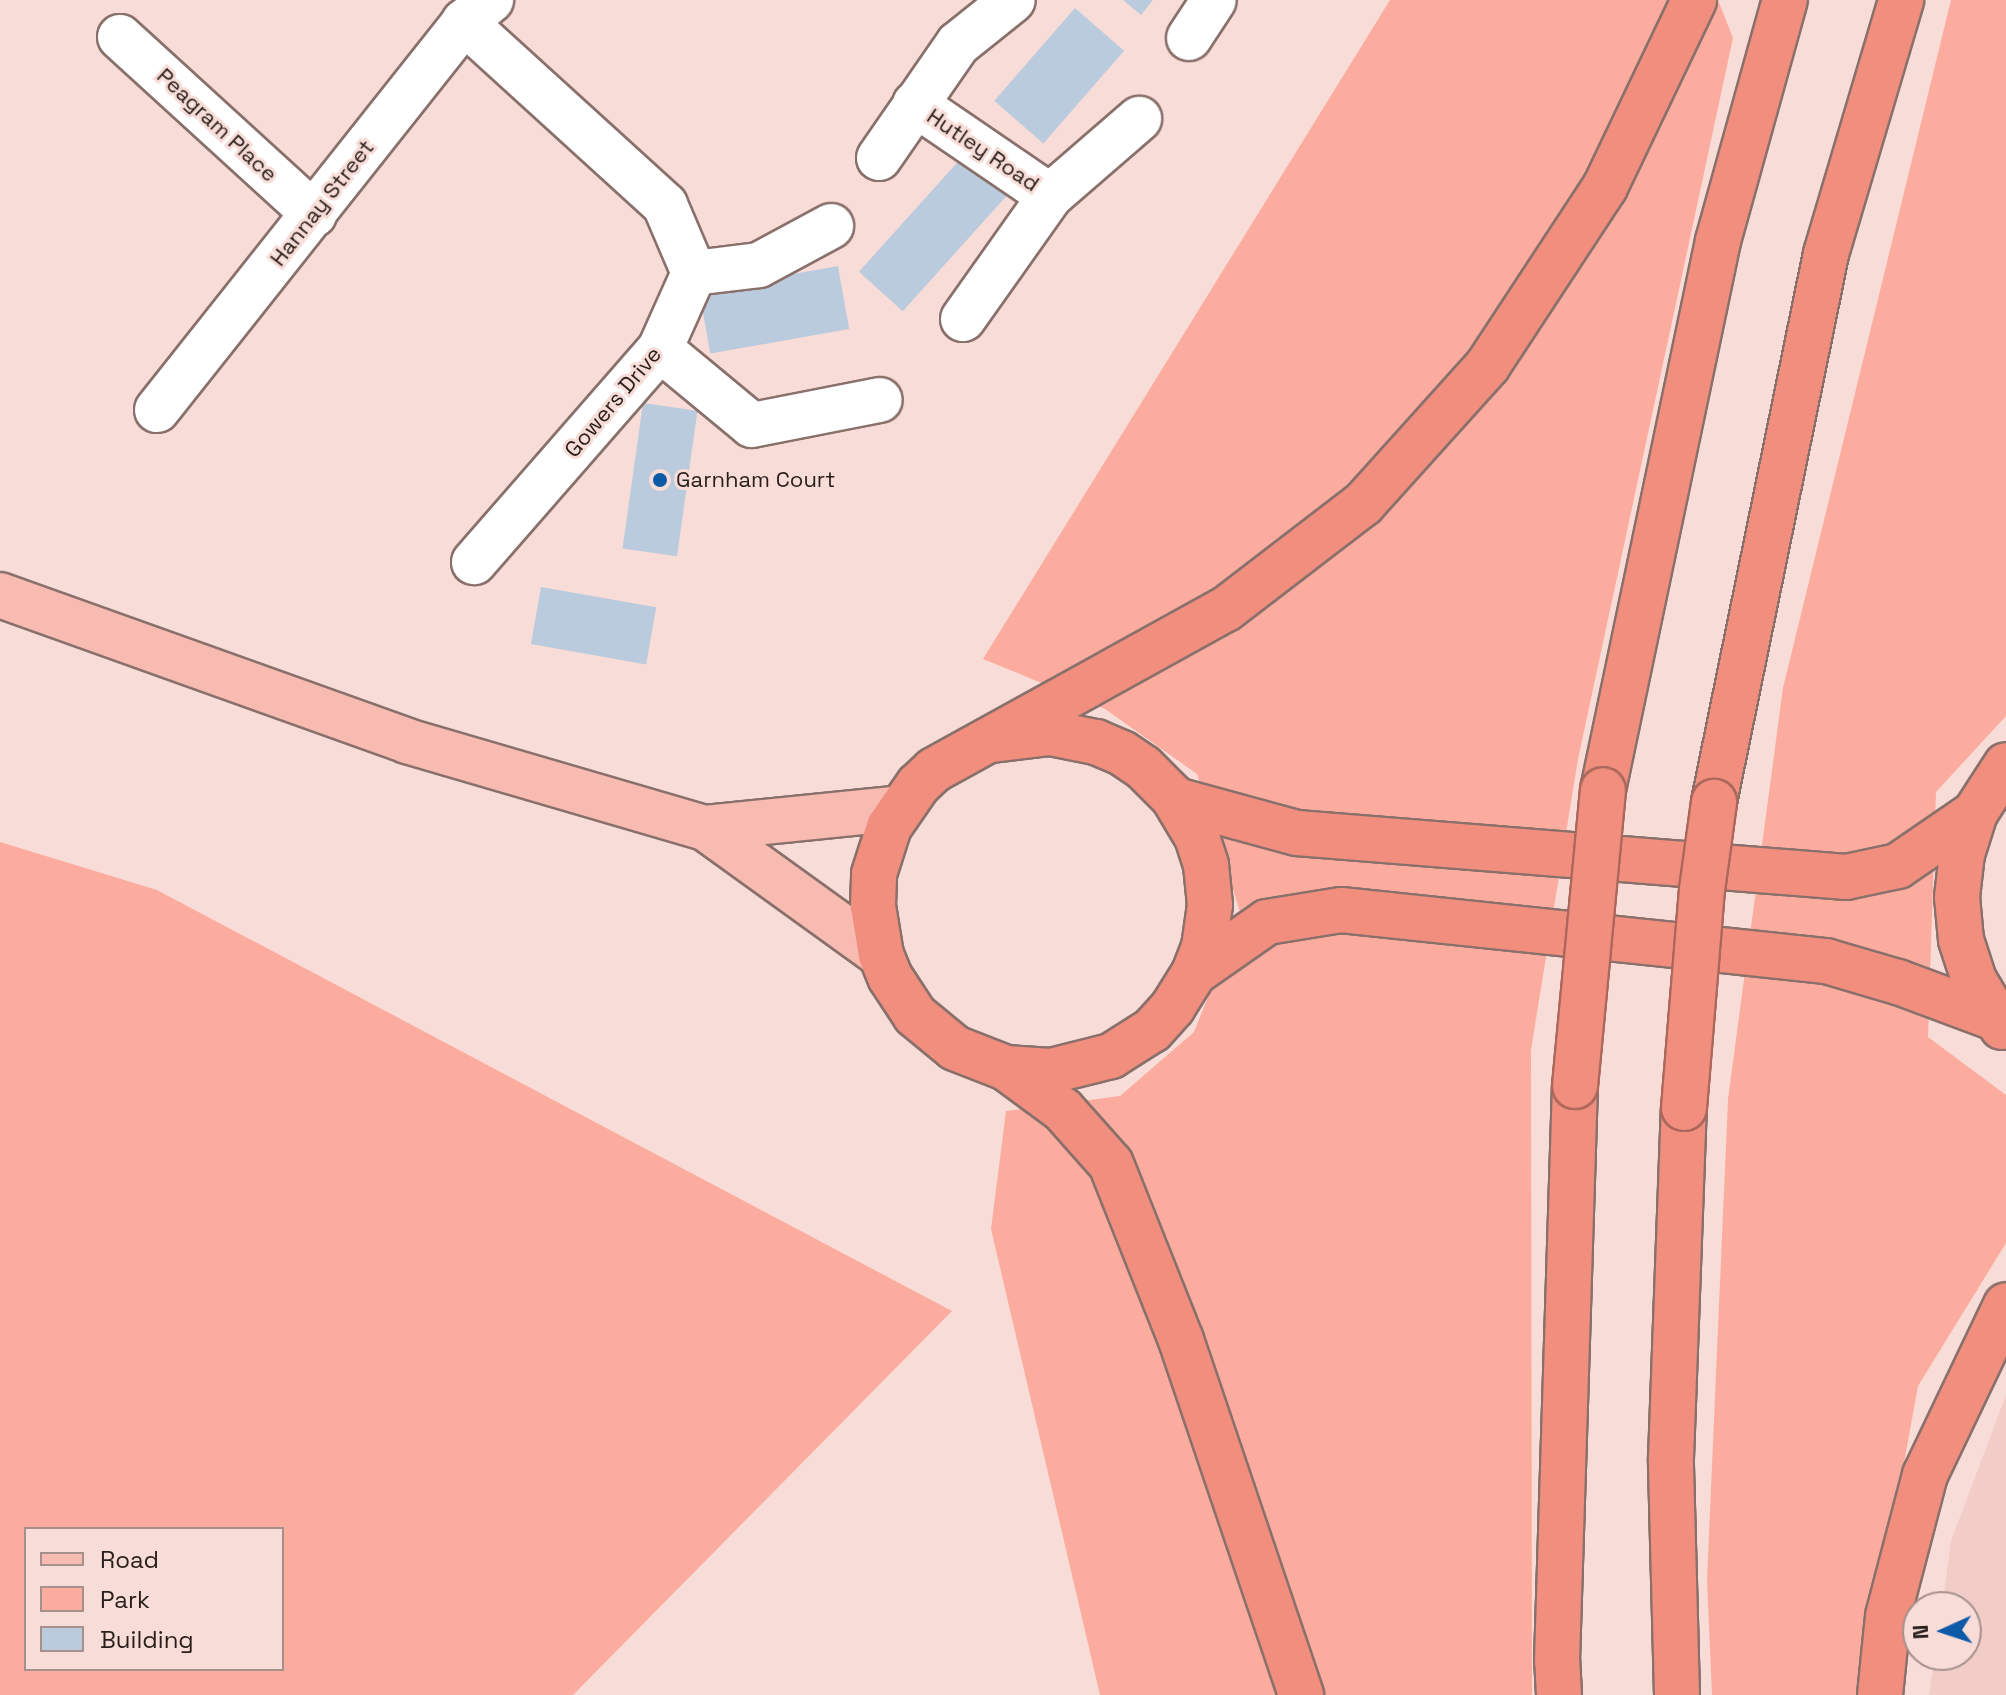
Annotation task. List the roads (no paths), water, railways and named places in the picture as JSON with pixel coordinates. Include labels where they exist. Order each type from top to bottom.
[{"type":"highway","points":[[1301,1695],[1181,1340],[1111,1164],[1063,1110],[1006,1068],[955,1048],[932,1031],[902,998],[881,955],[873,906],[874,874],[889,827],[934,770],[961,752],[992,740],[1226,609],[1363,504],[1488,365],[1605,187],[1694,0]]},
{"type":"highway","points":[[1559,1695],[1557,1661],[1575,1086],[1603,790],[1718,241],[1785,0]]},
{"type":"highway","points":[[1677,1695],[1671,1458],[1684,1108],[1702,890],[1714,802],[1826,254],[1901,0]]},
{"type":"highway","points":[[992,740],[1050,733],[1096,742],[1143,767],[1176,800],[1197,837],[1210,905],[1204,947],[1194,973],[1173,1007],[1152,1030],[1111,1056],[1051,1071],[1006,1068]]},
{"type":"highway","points":[[2000,1025],[1974,980],[1961,940],[1957,897],[1962,854],[1975,813],[2006,765]]},
{"type":"highway","points":[[1176,800],[1297,833],[1846,877],[1898,866],[1975,813]]},
{"type":"highway","points":[[1194,973],[1267,922],[1341,910],[1826,961],[1898,982],[2000,1025]]},
{"type":"highway","points":[[1880,1695],[1888,1616],[1925,1475],[2006,1305]]},
{"type":"highway","points":[[1965,1395],[2006,1362]]},
{"type":"main road","points":[[0,595],[407,741],[705,828],[881,955]]},
{"type":"main road","points":[[705,828],[901,808]]},
{"type":"street","name":"Hutley Road","points":[[879,158],[958,44],[1013,0]]},
{"type":"street","points":[[1189,38],[1214,0]]},
{"type":"street","points":[[477,11],[665,205],[694,273],[759,265],[831,226]]},
{"type":"street","name":"Hannay Street","points":[[157,410],[477,11]]},
{"type":"street","name":"Peagram Place","points":[[120,37],[314,214]]},
{"type":"street","name":"Hutley Road","points":[[915,104],[1050,196]]},
{"type":"street","name":"Hutley Road","points":[[963,319],[1050,196],[1139,119]]},
{"type":"street","name":"Gowers Drive","points":[[474,562],[660,349],[694,273]]},
{"type":"street","points":[[660,349],[752,425],[880,400]]},
{"type":"place","name":"Garnham Court","points":[[660,480]]}]
